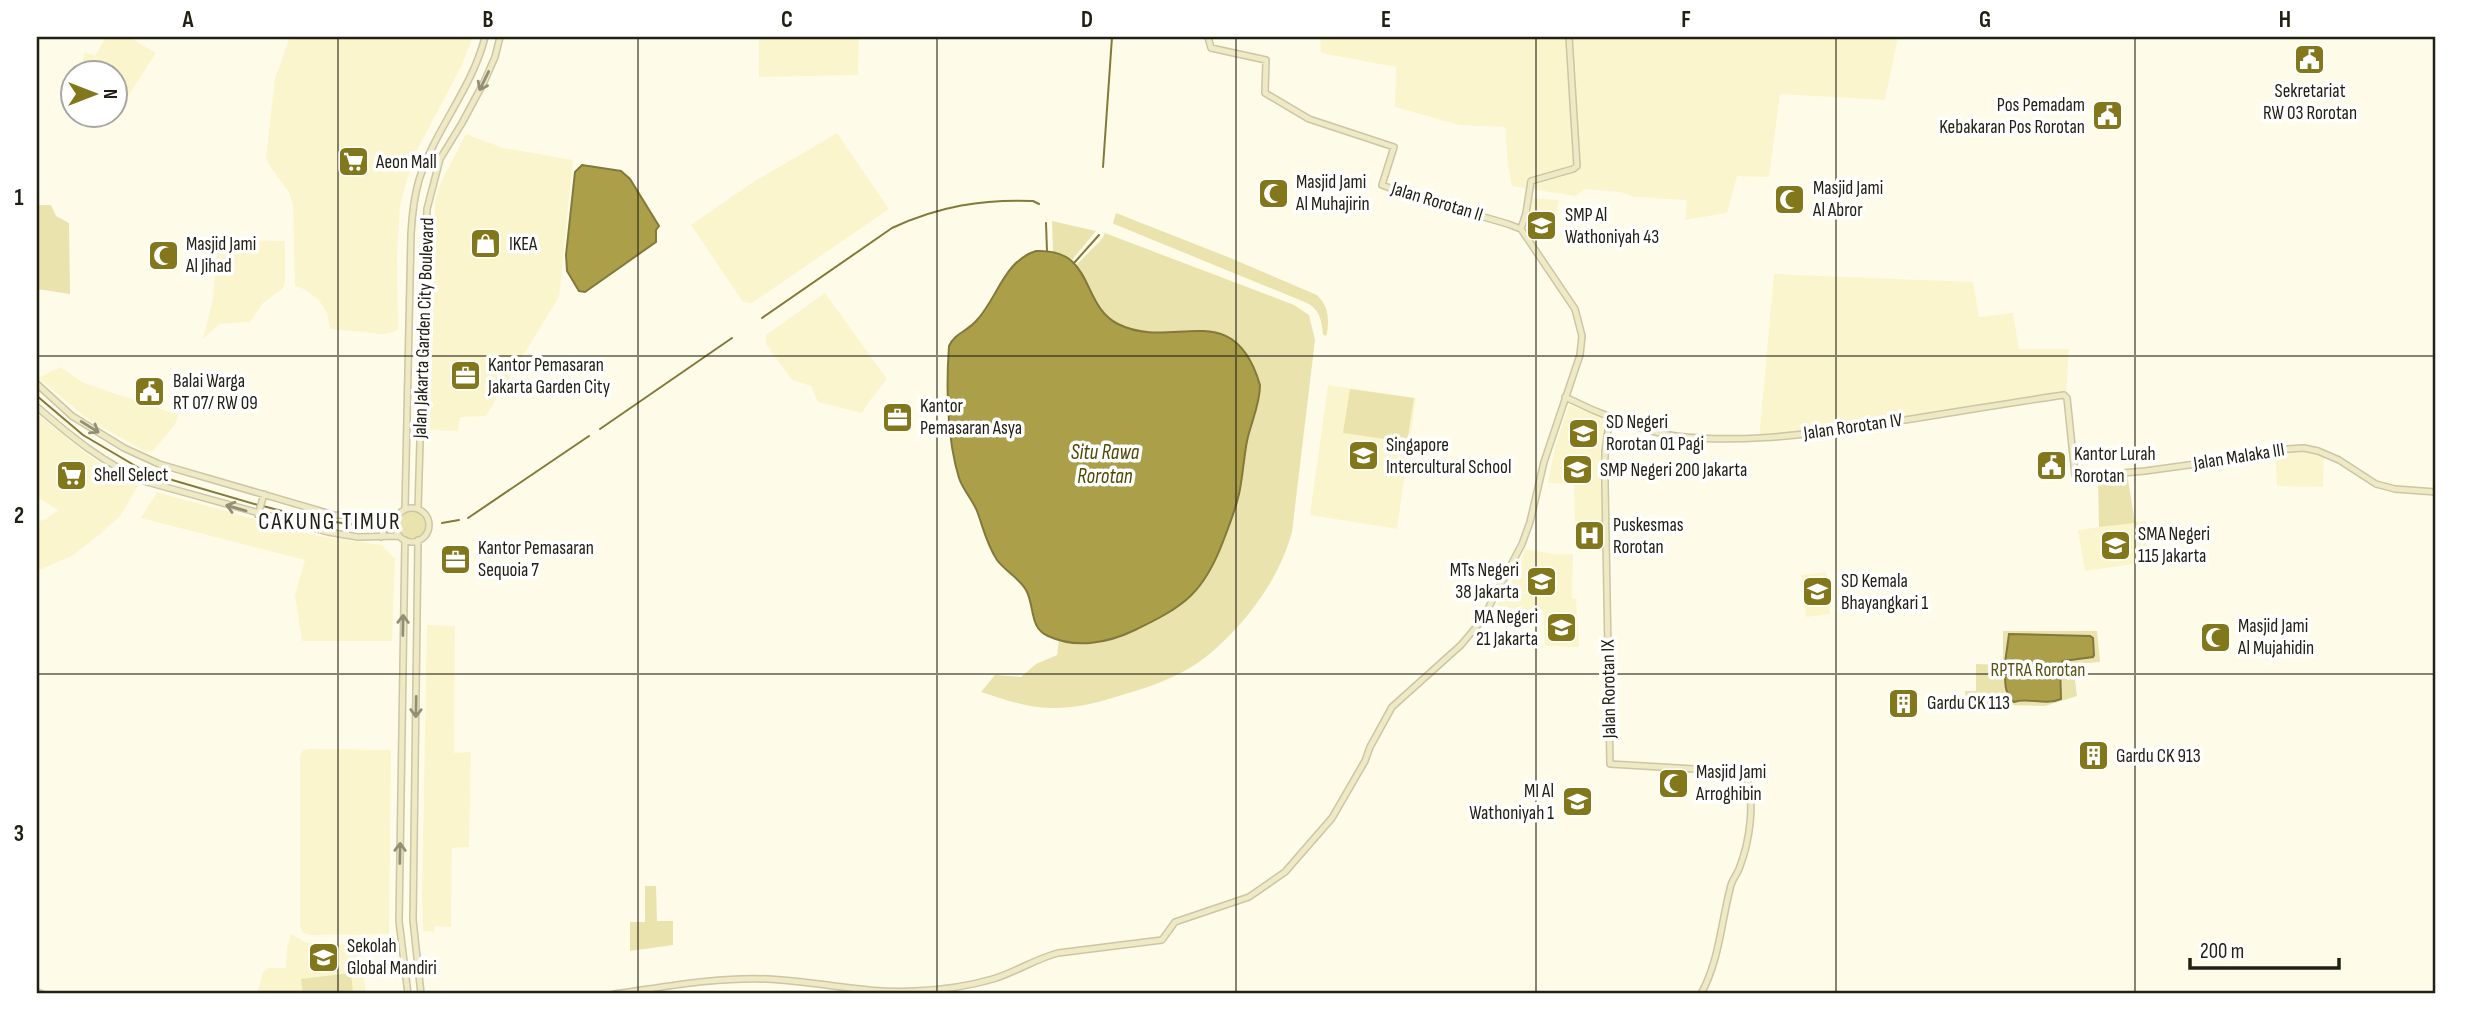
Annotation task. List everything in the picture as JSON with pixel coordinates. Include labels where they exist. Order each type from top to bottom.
[{"type":"street","name":"Jalan Jakarta Garden City Boulevard","points":[[405,509],[413,209],[419,180],[429,155],[472,76],[485,37]]},
{"type":"street","name":"Jalan Jakarta Garden City Boulevard","points":[[418,509],[427,209],[440,159],[484,82],[500,37]]},
{"type":"street","name":"Jalan Rorotan II","points":[[1208,37],[1208,46],[1213,49],[1266,60],[1265,93],[1299,114],[1394,147],[1382,185],[1521,229]]},
{"type":"street","points":[[614,994],[668,985],[744,979],[793,981],[840,988],[916,991],[992,979],[1037,959],[1058,953],[1161,940],[1166,937],[1175,922],[1249,897],[1285,872],[1332,818],[1365,761],[1387,713],[1461,645],[1488,611],[1522,544],[1530,522],[1544,462],[1581,347],[1579,320],[1569,299],[1521,229],[1531,181],[1576,168],[1569,37]]},
{"type":"street","points":[[37,387],[72,416],[124,448],[159,464],[263,497],[334,515],[397,516]]},
{"type":"street","name":"Jalan Rorotan IV","points":[[1565,397],[1610,416],[1674,436],[1778,436],[1810,435],[2064,395],[2067,398],[2076,475]]},
{"type":"street","points":[[37,407],[85,449],[146,482],[328,532],[418,540]]},
{"type":"street","name":"Jalan Rorotan IX","points":[[1610,416],[1605,451],[1610,764],[1745,772],[1746,776],[1751,811],[1746,841],[1739,870],[1730,887],[1715,958],[1701,994]]},
{"type":"street","name":"Jalan Malaka III","points":[[2076,475],[2145,471],[2225,460],[2272,450],[2304,448],[2339,460],[2376,484],[2389,488],[2436,492]]},
{"type":"street","points":[[259,512],[263,497]]},
{"type":"street","points":[[405,499],[412,503],[418,498]]},
{"type":"street","points":[[408,994],[399,921],[402,538],[395,526],[397,516],[405,509],[418,509],[426,515],[429,523],[426,533],[418,540],[413,920],[421,994]]},
{"type":"street","points":[[380,517],[385,528],[381,537]]},
{"type":"street","points":[[37,992],[42,994]]},
{"type":"shaded area","points":[[106,37],[129,37],[156,53],[130,93],[130,60],[83,60],[85,52],[95,56]]},
{"type":"shaded area","points":[[290,37],[473,37],[462,65],[416,152],[406,183],[400,206],[397,255],[398,329],[394,332],[383,334],[330,329],[327,313],[319,300],[295,286],[293,204],[288,191],[266,158],[275,78]]},
{"type":"shaded area","points":[[759,37],[859,37],[858,75],[759,77]]},
{"type":"shaded area","points":[[1320,37],[1898,37],[1885,100],[1780,94],[1769,177],[1737,176],[1727,213],[1685,220],[1687,200],[1634,197],[1621,192],[1585,189],[1575,196],[1512,186],[1505,127],[1459,125],[1395,107],[1396,67],[1321,53]]},
{"type":"shaded area","points":[[837,133],[889,209],[752,303],[743,302],[691,225],[750,184]]},
{"type":"shaded area","points":[[466,134],[503,148],[573,160],[559,297],[486,416],[460,417],[458,431],[430,430],[435,202],[440,184]]},
{"type":"shaded area","name":"SMP Al Wathoniyah 43","points":[[1530,198],[1559,200],[1556,239],[1526,236]]},
{"type":"shaded area","points":[[218,240],[285,241],[285,283],[282,289],[263,303],[250,322],[219,324],[203,339],[213,299]]},
{"type":"shaded area","points":[[1774,274],[1973,282],[1979,317],[2013,313],[2019,349],[2069,349],[2066,397],[1815,436],[1759,439]]},
{"type":"shaded area","points":[[825,293],[887,379],[862,413],[818,402],[811,386],[792,380],[766,344],[766,335]]},
{"type":"shaded area","points":[[60,367],[84,383],[179,415],[174,426],[153,451],[146,452],[89,420],[38,378]]},
{"type":"shaded area","name":"Singapore Intercultural School","points":[[1328,385],[1416,398],[1397,529],[1310,515]]},
{"type":"shaded area","points":[[1569,405],[1608,420],[1602,485],[1603,530],[1582,530],[1581,524],[1575,524],[1574,485],[1580,484],[1548,483],[1555,447]]},
{"type":"shaded area","points":[[37,414],[92,458],[138,486],[120,516],[99,535],[72,556],[37,571],[37,522],[58,510],[37,497]]},
{"type":"shaded area","points":[[2275,453],[2324,454],[2323,487],[2277,486]]},
{"type":"shaded area","points":[[157,492],[312,535],[382,545],[395,559],[392,641],[302,641],[295,595],[305,560],[141,518]]},
{"type":"shaded area","name":"SMA Negeri 115 Jakarta","points":[[2146,521],[2147,562],[2085,571],[2078,530]]},
{"type":"shaded area","points":[[1525,549],[1573,554],[1572,598],[1576,599],[1579,647],[1545,646],[1543,610],[1496,605],[1507,590],[1534,595],[1508,588],[1517,573]]},
{"type":"shaded area","name":"SD Kemala Bhayangkari 1","points":[[1826,572],[1828,588],[1833,588],[1834,596],[1829,597],[1830,614],[1806,617],[1801,575]]},
{"type":"shaded area","points":[[427,625],[455,626],[454,753],[471,752],[469,847],[452,848],[451,927],[435,926],[434,932],[423,931],[422,898]]},
{"type":"shaded area","points":[[310,749],[391,750],[389,934],[309,935],[300,927],[300,754]]},
{"type":"shaded area","name":"Sekolah Global Mandiri","points":[[291,934],[317,945],[360,944],[366,994],[257,994],[263,972],[269,968],[286,968]]},
{"type":"green space","points":[[37,205],[51,205],[56,216],[69,223],[70,294],[37,289]]},
{"type":"green space","points":[[1116,213],[1317,295],[1327,313],[1327,334],[1323,334],[1317,312],[1307,303],[1114,224]]},
{"type":"green space","points":[[1052,221],[1096,231],[1072,260],[1053,251]]},
{"type":"green space","points":[[1105,233],[1294,305],[1309,315],[1315,340],[1292,532],[1279,566],[1255,606],[1219,646],[1192,667],[1143,689],[1097,702],[1063,708],[1036,707],[981,692],[995,675],[1021,677],[1036,664],[1057,655],[1059,640],[1073,643],[1240,492],[1247,442],[1256,413],[1246,354],[1236,344],[1219,334],[1145,333],[1109,319],[1077,264]]},
{"type":"green space","points":[[1350,389],[1414,398],[1407,442],[1343,433]]},
{"type":"green space","points":[[2127,473],[2135,523],[2099,527],[2098,478]]},
{"type":"green space","points":[[412,508],[424,513],[429,525],[424,537],[412,542],[400,537],[395,525],[400,513]]},
{"type":"green space","name":"RPTRA Rorotan","points":[[2003,631],[2097,631],[2100,662],[2073,664],[2077,696],[2045,706],[1966,704],[1965,691],[1976,691],[1976,664],[2003,665]]},
{"type":"green space","points":[[645,886],[656,886],[657,921],[673,921],[673,945],[630,951],[630,922],[645,922]]},
{"type":"green space","points":[[351,973],[353,994],[303,994],[301,979]]},
{"type":"water","points":[[582,165],[621,171],[630,179],[659,226],[656,230],[656,242],[585,292],[579,291],[567,271],[566,255],[575,172]]},
{"type":"water","name":"Situ Rawa Rorotan","points":[[1036,251],[1055,252],[1068,258],[1085,279],[1097,304],[1118,324],[1139,331],[1160,333],[1218,333],[1234,341],[1248,357],[1260,385],[1237,502],[1209,573],[1191,596],[1167,613],[1125,635],[1092,643],[1059,640],[1038,628],[1026,590],[1000,564],[990,548],[977,511],[959,478],[952,447],[948,396],[949,346],[977,320],[1016,263]]},
{"type":"water","name":"RPTRA Rorotan","points":[[2009,634],[2090,636],[2093,638],[2094,655],[2063,661],[2060,664],[2061,699],[2049,702],[2014,702],[2007,692],[2005,673],[1999,668],[2005,663]]},
{"type":"waterway","points":[[1103,167],[1112,37]]},
{"type":"waterway","points":[[762,318],[892,228],[910,220],[961,205],[996,201],[1033,201],[1039,204]]},
{"type":"waterway","points":[[1046,223],[1047,251]]},
{"type":"waterway","points":[[1074,263],[1099,235]]},
{"type":"waterway","points":[[600,429],[732,338]]},
{"type":"waterway","points":[[37,396],[83,435],[139,468]]},
{"type":"waterway","points":[[468,518],[589,436]]},
{"type":"waterway","points":[[162,477],[258,505]]},
{"type":"waterway","points":[[263,506],[322,520],[381,527]]},
{"type":"waterway","points":[[442,523],[459,520]]},
{"type":"place","name":"Sekretariat RW 03 Rorotan","points":[[2310,60]]},
{"type":"place","name":"Pos Pemadam Kebakaran Pos Rorotan","points":[[2108,116]]},
{"type":"place","name":"Aeon Mall","points":[[353,162]]},
{"type":"place","name":"Masjid Jami Al Muhajirin","points":[[1273,193]]},
{"type":"place","name":"Masjid Jami Al Abror","points":[[1790,199]]},
{"type":"place","name":"SMP Al Wathoniyah 43","points":[[1542,226]]},
{"type":"place","name":"IKEA","points":[[486,244]]},
{"type":"place","name":"Masjid Jami Al Jihad","points":[[163,255]]},
{"type":"place","name":"Kantor Pemasaran Jakarta Garden City","points":[[465,376]]},
{"type":"place","name":"Balai Warga RT 07/ RW 09","points":[[150,392]]},
{"type":"place","name":"Kantor Pemasaran Asya","points":[[897,417]]},
{"type":"place","name":"SD Negeri Rorotan 01 Pagi","points":[[1583,433]]},
{"type":"place","name":"Singapore Intercultural School","points":[[1363,456]]},
{"type":"place","name":"Kantor Lurah Rorotan","points":[[2051,465]]},
{"type":"place","name":"SMP Negeri 200 Jakarta","points":[[1577,470]]},
{"type":"place","name":"Shell Select","points":[[71,475]]},
{"type":"place","name":"Puskesmas Rorotan","points":[[1590,536]]},
{"type":"place","name":"SMA Negeri 115 Jakarta","points":[[2115,545]]},
{"type":"place","name":"Kantor Pemasaran Sequoia 7","points":[[455,559]]},
{"type":"place","name":"MTs Negeri 38 Jakarta","points":[[1542,581]]},
{"type":"place","name":"SD Kemala Bhayangkari 1","points":[[1818,592]]},
{"type":"place","name":"MA Negeri 21 Jakarta","points":[[1561,628]]},
{"type":"place","name":"Masjid Jami Al Mujahidin","points":[[2215,637]]},
{"type":"place","name":"Gardu CK 113","points":[[1904,703]]},
{"type":"place","name":"Gardu CK 913","points":[[2093,756]]},
{"type":"place","name":"Masjid Jami Arroghibin","points":[[1673,783]]},
{"type":"place","name":"MI Al Wathoniyah 1","points":[[1577,802]]},
{"type":"place","name":"Sekolah Global Mandiri","points":[[324,957]]},
{"type":"district","name":"CAKUNG TIMUR","points":[[330,522]]}]
